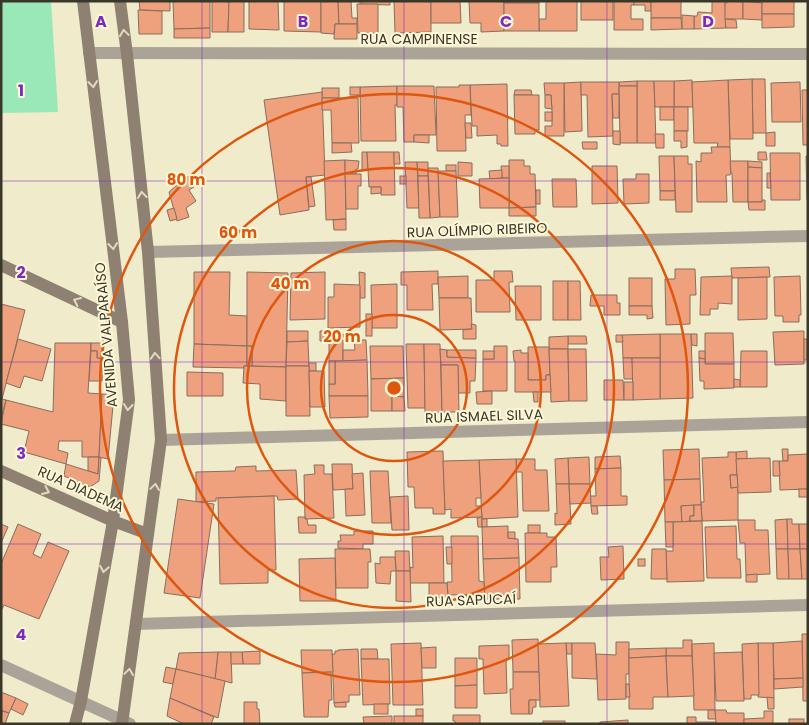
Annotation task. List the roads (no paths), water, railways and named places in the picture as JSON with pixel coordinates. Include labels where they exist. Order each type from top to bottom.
[{"type":"main road","name":"AVENIDA VALPARAÍSO","points":[[75,724],[81,701],[113,520],[129,400],[122,322],[83,1]]},
{"type":"main road","points":[[120,1],[148,252],[162,440],[136,624],[125,723]]},
{"type":"main road","points":[[1,265],[122,322]]},
{"type":"main road","name":"RUA DIADEMA","points":[[1,471],[148,534]]},
{"type":"street","name":"RUA CAMPINENSE","points":[[89,53],[808,54]]},
{"type":"street","name":"RUA OLÍMPIO RIBEIRO","points":[[148,252],[808,236]]},
{"type":"street","name":"RUA ISMAEL SILVA","points":[[162,440],[808,422]]},
{"type":"street","name":"RUA SAPUCAÍ","points":[[136,624],[808,605]]},
{"type":"street","points":[[1,665],[125,723]]}]
